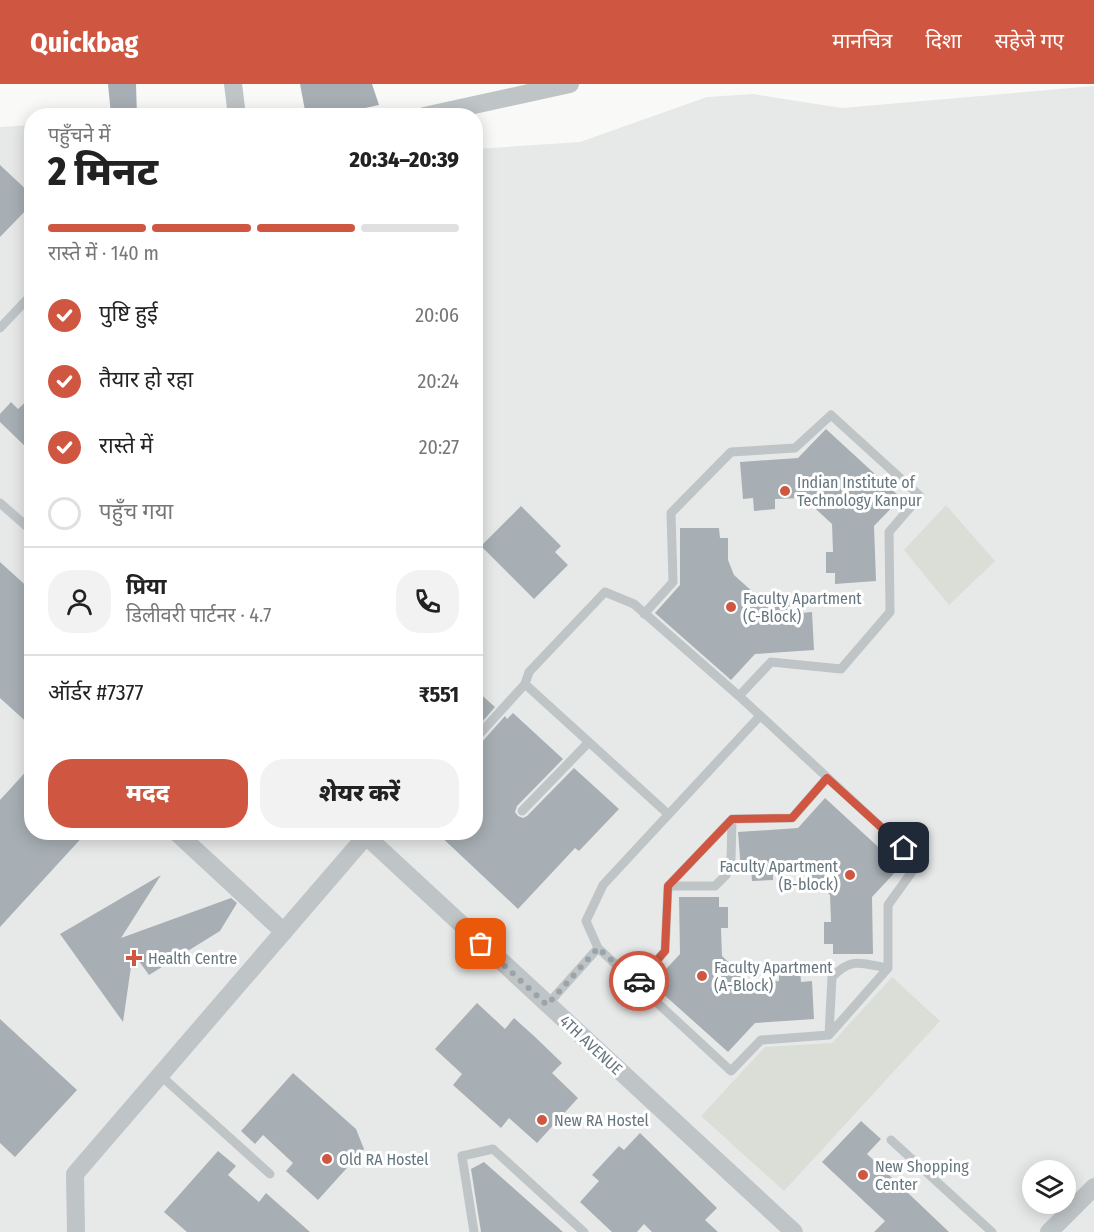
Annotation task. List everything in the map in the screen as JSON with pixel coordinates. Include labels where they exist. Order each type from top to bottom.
[{"type":"street","points":[[233,84],[236,108]]},
{"type":"street","points":[[460,108],[570,84]]},
{"type":"street","points":[[185,840],[284,932]]},
{"type":"street","points":[[76,1232],[75,1174],[284,932],[359,840]]},
{"type":"street","name":"4TH AVENUE","points":[[370,840],[785,1229]]},
{"type":"street","points":[[1050,1232],[1094,1187]]},
{"type":"lane","points":[[0,328],[24,302]]},
{"type":"lane","points":[[644,614],[674,582],[671,513],[731,452],[795,448],[831,415],[920,496],[889,532],[890,612],[841,669],[771,662],[739,696]]},
{"type":"lane","points":[[0,503],[24,524]]},
{"type":"lane","points":[[483,730],[525,684],[529,672],[605,592],[634,604],[739,696],[759,717],[919,862],[888,905],[888,968],[829,1035],[761,1040],[731,1071],[598,948],[586,921],[603,885],[759,717]]},
{"type":"lane","points":[[525,684],[668,814]]},
{"type":"lane","points":[[522,811],[589,742]]},
{"type":"lane","points":[[637,983],[665,951],[668,886],[732,819],[792,818],[827,778]]},
{"type":"lane","points":[[668,886],[715,886],[726,875],[731,860],[732,819]]},
{"type":"lane","points":[[547,1005],[598,948]]},
{"type":"lane","points":[[829,1035],[832,977],[842,967],[852,962],[888,968]]},
{"type":"lane","points":[[160,1075],[270,1174]]},
{"type":"lane","points":[[891,1140],[992,1232]]},
{"type":"lane","points":[[474,1232],[462,1156],[493,1149],[584,1232]]},
{"type":"shaded area","name":"Indian Institute of Technology Kanpur","points":[[1094,86],[1094,1232],[0,1232],[0,127],[24,125],[24,840],[483,840],[483,149],[580,142],[707,97],[753,94],[842,108]]},
{"type":"shaded area","points":[[946,505],[995,561],[949,605],[904,550]]},
{"type":"shaded area","points":[[892,977],[940,1021],[784,1191],[701,1116],[765,1047],[832,1043]]},
{"type":"building","points":[[108,84],[136,84],[137,108],[110,108]]},
{"type":"building","points":[[300,84],[372,84],[379,105],[365,108],[304,108]]},
{"type":"building","points":[[0,165],[24,188],[24,212],[0,237]]},
{"type":"building","points":[[11,402],[18,409],[24,403],[24,445],[0,422],[0,414]]},
{"type":"building","points":[[826,429],[901,498],[874,526],[876,581],[835,584],[835,573],[826,573],[826,552],[833,552],[832,524],[804,498],[775,499],[775,509],[754,511],[753,498],[743,499],[740,462],[798,458]]},
{"type":"building","points":[[521,506],[561,546],[555,552],[568,565],[534,599],[483,548],[483,544]]},
{"type":"building","name":"Faculty Apartment (C-Block)","points":[[680,528],[719,528],[720,538],[728,538],[728,560],[734,575],[764,602],[800,600],[801,613],[812,612],[814,650],[755,654],[731,680],[655,613],[680,585]]},
{"type":"building","points":[[0,562],[24,584],[24,720],[0,698]]},
{"type":"building","points":[[483,696],[495,707],[483,721]]},
{"type":"building","points":[[513,713],[563,759],[517,806],[515,812],[518,816],[523,818],[527,816],[574,768],[619,809],[579,851],[575,848],[518,909],[445,840],[483,840],[483,741],[505,716],[507,719]]},
{"type":"building","points":[[24,774],[24,840],[80,840],[0,927],[0,800]]},
{"type":"building","name":"Faculty Apartment (B-block)","points":[[825,798],[900,867],[872,897],[873,954],[833,954],[833,944],[824,944],[824,922],[831,922],[830,895],[802,868],[773,870],[773,880],[752,881],[751,869],[741,870],[738,832],[798,828]]},
{"type":"building","name":"Health Centre","points":[[161,875],[121,938],[231,898],[237,903],[220,931],[149,975],[133,953],[123,1022],[60,934]]},
{"type":"building","name":"Faculty Apartment (A-Block)","points":[[679,897],[719,897],[719,907],[728,907],[728,928],[721,928],[722,956],[750,983],[779,981],[779,970],[800,969],[801,982],[812,981],[814,1019],[755,1023],[728,1052],[652,984],[680,954]]},
{"type":"building","points":[[477,1003],[505,1029],[514,1018],[534,1036],[562,1063],[552,1073],[578,1098],[537,1143],[509,1118],[501,1128],[453,1085],[462,1074],[435,1049]]},
{"type":"building","points":[[0,1019],[77,1090],[15,1157],[0,1143]]},
{"type":"building","points":[[293,1073],[356,1129],[364,1149],[318,1200],[286,1171],[293,1163],[263,1135],[255,1144],[241,1131]]},
{"type":"building","name":"New Shopping Center","points":[[861,1121],[881,1139],[867,1154],[949,1232],[874,1232],[885,1221],[822,1162]]},
{"type":"building","points":[[640,1133],[717,1208],[705,1220],[718,1232],[652,1232],[644,1224],[637,1232],[612,1232],[580,1202],[599,1181],[592,1175],[619,1146],[624,1150]]},
{"type":"building","points":[[218,1151],[236,1166],[228,1175],[259,1202],[266,1193],[310,1232],[187,1232],[164,1212]]},
{"type":"building","points":[[484,1162],[563,1232],[481,1232],[471,1169]]},
{"type":"way so far","points":[[481,944],[547,1005],[598,948],[637,983],[639,981]]},
{"type":"place","name":"Indian Institute of Technology Kanpur","points":[[785,491]]},
{"type":"place","name":"Faculty Apartment (C-Block)","points":[[731,607]]},
{"type":"place","name":"Faculty Apartment (B-block)","points":[[850,875]]},
{"type":"place","name":"Health Centre","points":[[134,958]]},
{"type":"place","name":"Faculty Apartment (A-Block)","points":[[702,976]]},
{"type":"place","name":"New RA Hostel","points":[[542,1120]]},
{"type":"place","name":"Old RA Hostel","points":[[327,1159]]},
{"type":"place","name":"New Shopping Center","points":[[863,1175]]},
{"type":"route","points":[[639,981],[665,951],[668,886],[732,819],[792,818],[827,778],[904,848]]}]
